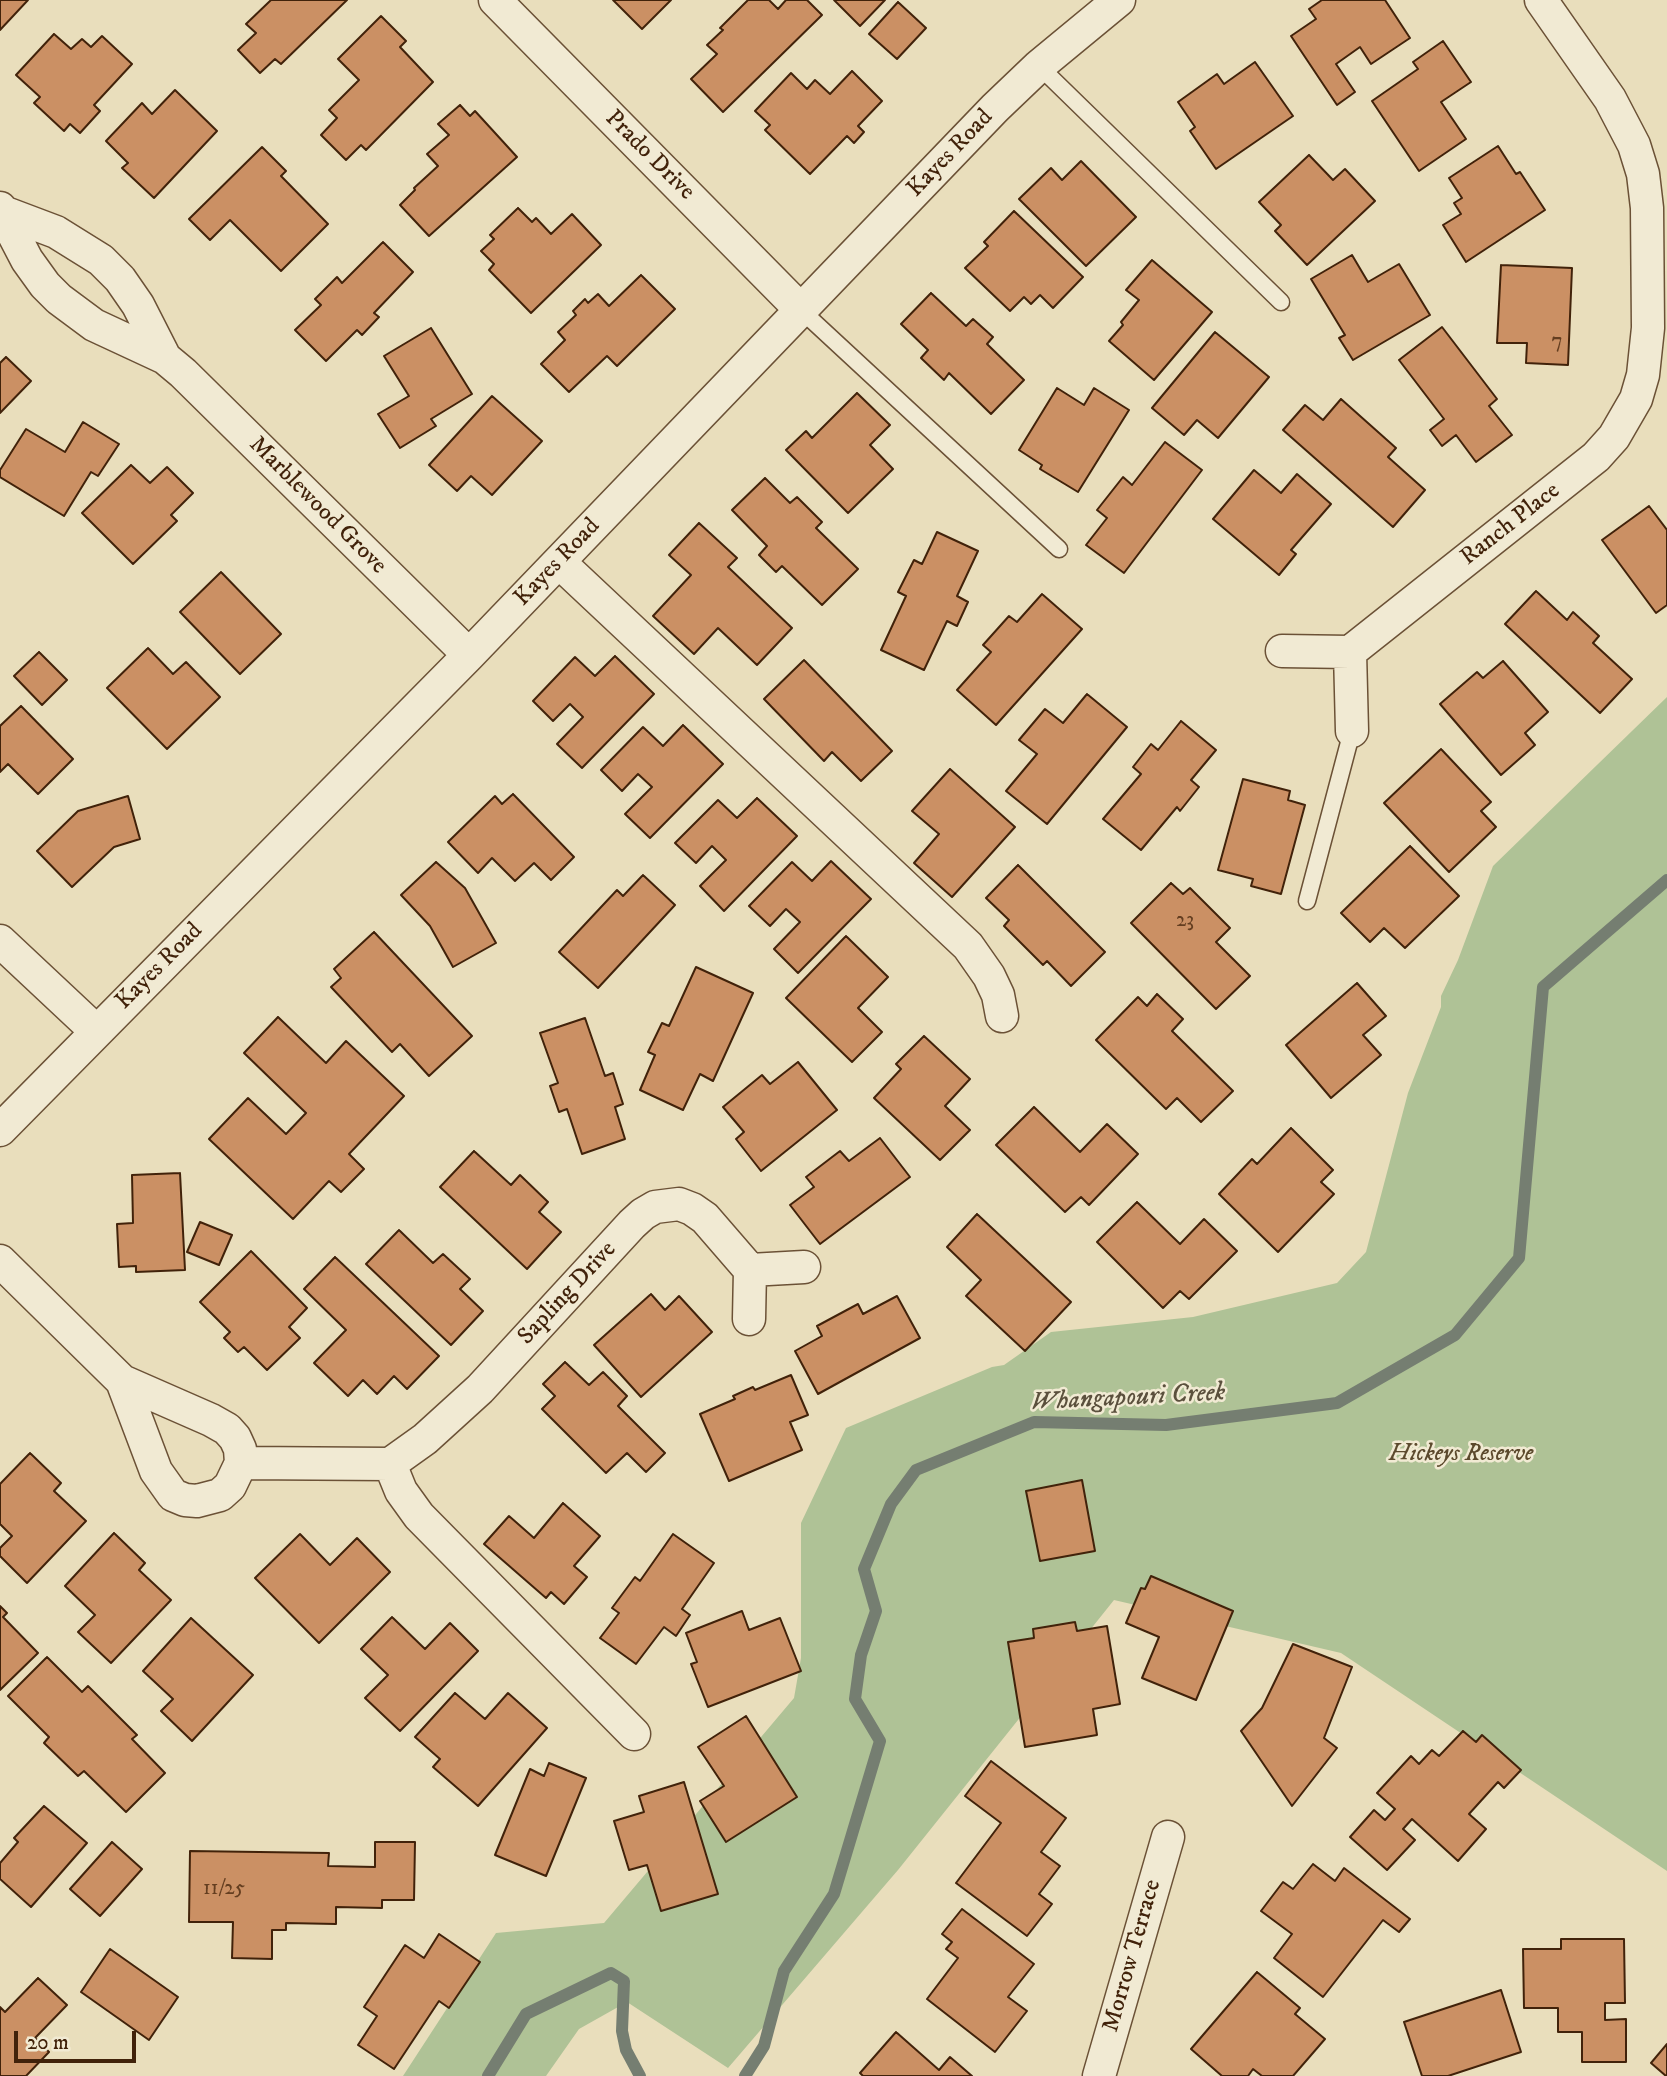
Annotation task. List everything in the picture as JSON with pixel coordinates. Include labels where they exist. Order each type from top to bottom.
[{"type":"street","name":"Prado Drive","points":[[495,0],[802,311]]},
{"type":"street","name":"Kayes Road","points":[[0,1130],[469,655],[995,108],[1039,66],[1119,0]]},
{"type":"street","name":"Ranch Place","points":[[1350,652],[1595,457],[1614,437],[1636,399],[1655,374],[1648,328],[1658,261],[1643,174],[1634,145],[1610,99],[1541,0]]},
{"type":"street","name":"Marblewood Grove","points":[[2,210],[56,232],[101,260],[120,279],[138,305],[165,358]]},
{"type":"street","name":"Marblewood Grove","points":[[2,210],[27,260],[59,299],[94,325],[165,358],[183,373],[469,655]]},
{"type":"street","points":[[559,562],[968,946],[989,976],[998,995],[1002,1016]]},
{"type":"street","points":[[1282,651],[1350,652],[1352,731]]},
{"type":"street","points":[[0,941],[96,1031]]},
{"type":"street","name":"Sapling Drive","points":[[390,1464],[425,1439],[480,1389],[643,1214],[667,1204],[680,1204],[692,1209],[705,1218],[750,1270]]},
{"type":"street","points":[[0,1261],[122,1381],[227,1429],[240,1449],[241,1463],[230,1486],[220,1495],[197,1501],[173,1495],[156,1471],[122,1381]]},
{"type":"street","points":[[749,1319],[750,1270],[804,1267]]},
{"type":"street","points":[[241,1463],[390,1464],[401,1490],[419,1516],[634,1734]]},
{"type":"street","name":"Morrow Terrace","points":[[1099,2076],[1168,1837]]},
{"type":"lane","points":[[1039,66],[1281,302]]},
{"type":"lane","points":[[802,311],[1059,549]]},
{"type":"lane","points":[[1307,901],[1352,731]]},
{"type":"green space","name":"Hickeys Reserve","points":[[1667,697],[1667,1871],[1341,1653],[1114,1600],[898,1870],[728,2068],[627,2002],[579,2029],[546,2076],[403,2076],[496,1933],[604,1923],[794,1698],[801,1658],[801,1523],[846,1428],[992,1367],[1004,1365],[1051,1332],[1193,1317],[1337,1283],[1366,1252],[1408,1093],[1441,1007],[1441,996],[1458,960],[1493,866]]},
{"type":"building","points":[[0,0],[28,0],[0,30]]},
{"type":"building","points":[[271,0],[347,0],[281,64],[275,59],[260,73],[238,50],[256,33],[246,24]]},
{"type":"building","points":[[613,0],[671,0],[642,29]]},
{"type":"building","points":[[748,0],[769,0],[778,9],[786,0],[807,0],[822,15],[723,112],[691,79],[717,54],[707,45]]},
{"type":"building","points":[[834,0],[885,0],[860,26]]},
{"type":"building","points":[[1322,0],[1385,0],[1410,38],[1371,64],[1360,47],[1336,64],[1355,92],[1337,105],[1291,36],[1316,19],[1309,9]]},
{"type":"building","points":[[898,2],[926,28],[897,59],[869,34]]},
{"type":"building","points":[[381,16],[406,41],[400,47],[433,82],[366,150],[361,145],[346,160],[321,135],[337,118],[329,110],[359,80],[338,59]]},
{"type":"building","points":[[54,34],[71,49],[82,39],[91,47],[102,36],[132,64],[94,105],[100,111],[80,133],[70,124],[64,131],[34,103],[40,97],[16,75]]},
{"type":"building","points":[[1443,41],[1471,82],[1441,102],[1466,139],[1419,171],[1372,101],[1418,69],[1413,62]]},
{"type":"building","points":[[1255,62],[1293,116],[1216,169],[1190,131],[1195,127],[1178,102],[1217,74],[1224,84]]},
{"type":"building","points":[[852,71],[882,101],[858,126],[864,132],[854,143],[847,136],[810,174],[765,130],[770,125],[755,111],[791,73],[807,89],[815,80],[830,94]]},
{"type":"building","points":[[175,90],[217,131],[154,198],[122,168],[128,163],[106,141],[142,103],[152,114]]},
{"type":"building","points":[[460,105],[470,116],[475,111],[517,157],[429,236],[400,205],[438,166],[427,154],[449,135],[438,124]]},
{"type":"building","points":[[1498,146],[1516,174],[1520,172],[1545,210],[1466,262],[1443,225],[1461,214],[1454,203],[1462,198],[1449,178]]},
{"type":"building","points":[[262,147],[286,171],[281,176],[328,224],[281,271],[230,220],[210,240],[189,219]]},
{"type":"building","points":[[1309,155],[1333,180],[1345,169],[1375,201],[1307,265],[1275,231],[1281,225],[1259,202]]},
{"type":"building","points":[[1081,161],[1136,217],[1086,266],[1019,199],[1051,168],[1062,180]]},
{"type":"building","points":[[518,208],[532,222],[536,218],[551,234],[572,214],[601,245],[531,313],[489,270],[494,264],[481,251],[494,239],[490,235]]},
{"type":"building","points":[[1014,211],[1083,277],[1053,308],[1040,295],[1031,304],[1024,297],[1010,311],[965,268],[988,246],[984,242]]},
{"type":"building","points":[[383,242],[413,272],[374,313],[379,317],[362,335],[357,330],[326,361],[295,330],[321,305],[315,299],[337,277],[342,283]]},
{"type":"building","points":[[1352,255],[1368,282],[1399,264],[1430,315],[1353,360],[1339,338],[1345,335],[1311,279]]},
{"type":"building","points":[[1152,260],[1212,312],[1154,380],[1109,341],[1139,300],[1126,290]]},
{"type":"building","points":[[1501,265],[1572,268],[1568,365],[1526,363],[1527,343],[1497,343]]},
{"type":"building","points":[[641,275],[675,309],[617,366],[607,356],[569,392],[541,364],[565,340],[558,332],[576,315],[573,311],[585,299],[588,303],[598,294],[609,306]]},
{"type":"building","points":[[931,293],[966,326],[973,319],[993,337],[987,344],[1024,380],[991,414],[949,373],[944,380],[921,358],[928,350],[901,324]]},
{"type":"building","points":[[1442,327],[1497,399],[1489,406],[1512,435],[1476,462],[1456,435],[1442,446],[1430,430],[1444,419],[1399,360]]},
{"type":"building","points":[[431,328],[472,394],[431,419],[436,426],[400,448],[378,414],[409,396],[384,356]]},
{"type":"building","points":[[1215,332],[1269,377],[1218,438],[1197,420],[1184,435],[1152,408]]},
{"type":"building","points":[[6,357],[31,381],[0,413],[0,363]]},
{"type":"building","points":[[1057,388],[1084,405],[1094,388],[1129,410],[1078,492],[1040,469],[1042,465],[1019,450]]},
{"type":"building","points":[[857,393],[890,425],[870,445],[893,469],[848,513],[786,450],[806,431],[812,438]]},
{"type":"building","points":[[492,396],[542,441],[492,495],[471,476],[457,491],[429,465]]},
{"type":"building","points":[[1341,399],[1396,448],[1388,457],[1425,490],[1393,527],[1283,430],[1305,405],[1323,420]]},
{"type":"building","points":[[83,422],[119,444],[98,476],[91,472],[64,516],[0,477],[0,470],[26,429],[65,452]]},
{"type":"building","points":[[1165,442],[1202,470],[1124,573],[1086,545],[1107,518],[1097,510],[1123,477],[1132,485]]},
{"type":"building","points":[[131,465],[150,483],[167,467],[193,493],[171,515],[177,521],[133,564],[82,513]]},
{"type":"building","points":[[1254,470],[1281,493],[1297,474],[1331,504],[1291,550],[1296,554],[1279,575],[1213,519]]},
{"type":"building","points":[[765,478],[790,503],[797,497],[822,522],[816,528],[858,569],[822,605],[782,566],[776,572],[759,555],[767,546],[732,510]]},
{"type":"building","points":[[1649,506],[1667,530],[1667,605],[1656,613],[1602,540]]},
{"type":"building","points":[[699,523],[737,558],[728,567],[792,628],[757,665],[718,628],[694,654],[653,616],[691,575],[669,555]]},
{"type":"building","points":[[937,532],[978,551],[957,596],[968,602],[957,626],[947,621],[924,670],[881,650],[906,596],[898,592],[914,560],[922,564]]},
{"type":"building","points":[[221,572],[281,634],[240,674],[180,612]]},
{"type":"building","points":[[1536,591],[1567,620],[1573,612],[1599,636],[1593,643],[1632,679],[1600,713],[1505,624]]},
{"type":"building","points":[[1042,594],[1082,629],[996,725],[957,690],[991,652],[983,645],[1009,616],[1017,622]]},
{"type":"building","points":[[148,648],[173,674],[186,662],[220,697],[167,749],[107,688]]},
{"type":"building","points":[[39,652],[67,680],[42,705],[14,676]]},
{"type":"building","points":[[615,656],[654,694],[582,768],[557,744],[583,717],[570,704],[553,721],[533,701],[575,657],[595,676]]},
{"type":"building","points":[[804,660],[892,751],[861,781],[832,752],[824,761],[764,699]]},
{"type":"building","points":[[1503,661],[1548,712],[1525,733],[1535,745],[1501,775],[1440,704],[1477,672],[1483,678]]},
{"type":"building","points":[[1087,694],[1127,727],[1047,824],[1006,791],[1037,754],[1019,740],[1045,709],[1063,723]]},
{"type":"building","points":[[21,706],[73,759],[38,794],[8,764],[0,772],[0,726]]},
{"type":"building","points":[[1181,721],[1216,750],[1191,780],[1199,787],[1180,811],[1177,807],[1141,850],[1103,819],[1141,774],[1133,767],[1151,744],[1158,750]]},
{"type":"building","points":[[683,725],[723,764],[650,838],[625,814],[652,787],[638,774],[622,791],[601,770],[643,727],[663,746]]},
{"type":"building","points":[[1441,749],[1491,802],[1481,811],[1496,827],[1449,872],[1384,803]]},
{"type":"building","points":[[950,769],[1015,827],[952,897],[914,863],[939,834],[912,811]]},
{"type":"building","points":[[1243,779],[1290,791],[1288,800],[1305,805],[1281,894],[1251,886],[1253,879],[1218,870]]},
{"type":"building","points":[[513,794],[574,857],[551,880],[534,863],[515,881],[492,858],[478,873],[448,842],[495,796],[502,804]]},
{"type":"building","points":[[128,796],[140,839],[114,847],[72,887],[37,851],[78,811]]},
{"type":"building","points":[[757,798],[797,836],[724,911],[700,886],[726,860],[712,846],[696,863],[675,843],[718,800],[737,818]]},
{"type":"building","points":[[1410,846],[1459,896],[1405,948],[1384,928],[1370,942],[1341,913]]},
{"type":"building","points":[[831,861],[871,899],[798,973],[774,949],[800,922],[786,909],[770,926],[749,906],[792,862],[812,881]]},
{"type":"building","points":[[436,862],[465,888],[496,943],[453,967],[430,926],[401,895]]},
{"type":"building","points":[[1018,865],[1105,952],[1071,986],[1047,961],[1043,965],[1004,926],[1009,920],[986,898]]},
{"type":"building","points":[[643,875],[675,905],[598,988],[559,952],[617,890],[623,896]]},
{"type":"building","points":[[1171,883],[1183,894],[1190,888],[1230,928],[1216,942],[1250,976],[1216,1009],[1131,923]]},
{"type":"building","points":[[374,932],[472,1036],[429,1076],[400,1044],[392,1052],[331,987],[341,978],[334,969]]},
{"type":"building","points":[[846,936],[888,977],[858,1008],[882,1032],[852,1062],[786,998]]},
{"type":"building","points":[[696,967],[753,993],[713,1081],[700,1074],[683,1110],[640,1090],[655,1055],[648,1052],[662,1023],[669,1026]]},
{"type":"building","points":[[1357,983],[1386,1016],[1363,1035],[1381,1055],[1331,1098],[1286,1045]]},
{"type":"building","points":[[1157,994],[1183,1019],[1172,1031],[1233,1091],[1201,1122],[1177,1098],[1166,1109],[1096,1040],[1138,997],[1147,1006]]},
{"type":"building","points":[[278,1017],[326,1063],[346,1041],[404,1096],[349,1154],[364,1169],[341,1192],[329,1181],[293,1219],[209,1139],[248,1098],[286,1134],[306,1113],[244,1053]]},
{"type":"building","points":[[585,1018],[605,1076],[613,1073],[623,1104],[615,1107],[625,1139],[582,1154],[567,1109],[559,1112],[550,1086],[558,1083],[540,1033]]},
{"type":"building","points":[[924,1036],[970,1079],[945,1106],[970,1130],[940,1160],[874,1098],[901,1069],[896,1064]]},
{"type":"building","points":[[798,1062],[837,1110],[761,1171],[736,1139],[744,1132],[723,1107],[762,1075],[770,1084]]},
{"type":"building","points":[[1034,1107],[1080,1152],[1107,1124],[1138,1154],[1089,1205],[1081,1197],[1065,1212],[996,1145]]},
{"type":"building","points":[[1291,1128],[1333,1170],[1321,1182],[1334,1194],[1278,1252],[1219,1194],[1252,1159],[1257,1164]]},
{"type":"building","points":[[880,1138],[910,1177],[820,1244],[790,1205],[814,1187],[806,1177],[840,1151],[849,1161]]},
{"type":"building","points":[[474,1151],[511,1185],[520,1175],[548,1202],[539,1212],[561,1232],[527,1269],[440,1187]]},
{"type":"building","points":[[180,1173],[185,1270],[136,1272],[136,1266],[119,1267],[117,1224],[133,1223],[132,1175]]},
{"type":"building","points":[[1137,1202],[1180,1244],[1204,1219],[1237,1251],[1189,1299],[1180,1291],[1163,1308],[1097,1242]]},
{"type":"building","points":[[977,1214],[1071,1302],[1025,1351],[966,1296],[981,1280],[947,1247]]},
{"type":"building","points":[[200,1222],[232,1235],[219,1265],[187,1252]]},
{"type":"building","points":[[399,1230],[433,1263],[443,1254],[470,1279],[460,1289],[483,1311],[451,1345],[366,1264]]},
{"type":"building","points":[[251,1251],[307,1308],[289,1327],[300,1338],[267,1370],[244,1347],[238,1352],[224,1338],[230,1332],[200,1302]]},
{"type":"building","points":[[335,1257],[439,1356],[407,1389],[394,1376],[377,1394],[363,1380],[348,1396],[314,1363],[346,1330],[304,1289]]},
{"type":"building","points":[[651,1294],[665,1310],[679,1296],[712,1332],[641,1397],[594,1345]]},
{"type":"building","points":[[897,1296],[920,1338],[818,1394],[795,1351],[822,1336],[817,1326],[858,1304],[863,1314]]},
{"type":"building","points":[[565,1362],[589,1385],[603,1372],[627,1396],[618,1406],[665,1453],[646,1472],[627,1453],[606,1473],[542,1409],[555,1396],[543,1384]]},
{"type":"building","points":[[791,1375],[808,1415],[790,1422],[802,1450],[729,1481],[700,1414],[735,1399],[733,1396],[753,1387],[755,1390]]},
{"type":"building","points":[[30,1453],[61,1483],[54,1491],[86,1521],[27,1583],[0,1556],[0,1548],[12,1536],[0,1524],[0,1484]]},
{"type":"building","points":[[1082,1480],[1095,1551],[1040,1561],[1026,1491]]},
{"type":"building","points":[[563,1503],[600,1536],[574,1566],[587,1577],[564,1604],[551,1592],[546,1598],[484,1544],[509,1516],[534,1538]]},
{"type":"building","points":[[114,1533],[145,1563],[139,1570],[171,1600],[111,1663],[78,1632],[95,1615],[65,1586]]},
{"type":"building","points":[[300,1534],[330,1565],[357,1538],[390,1572],[319,1643],[255,1578]]},
{"type":"building","points":[[673,1534],[714,1563],[682,1609],[690,1615],[676,1636],[664,1627],[636,1664],[600,1638],[619,1613],[612,1608],[635,1577],[640,1581]]},
{"type":"building","points":[[1151,1576],[1233,1611],[1196,1700],[1142,1678],[1159,1637],[1126,1623],[1141,1588],[1145,1589]]},
{"type":"building","points":[[0,1606],[7,1613],[3,1617],[38,1653],[0,1690]]},
{"type":"building","points":[[742,1611],[749,1630],[780,1618],[801,1671],[708,1707],[691,1664],[697,1662],[686,1633]]},
{"type":"building","points":[[392,1617],[425,1649],[450,1623],[478,1651],[400,1731],[365,1698],[388,1675],[361,1649]]},
{"type":"building","points":[[191,1618],[253,1675],[192,1741],[161,1711],[173,1699],[143,1671]]},
{"type":"building","points":[[1075,1622],[1077,1631],[1107,1626],[1120,1704],[1093,1709],[1097,1735],[1025,1747],[1008,1642],[1034,1638],[1033,1629]]},
{"type":"building","points":[[1293,1644],[1352,1667],[1324,1738],[1337,1748],[1292,1806],[1241,1731],[1262,1708]]},
{"type":"building","points":[[47,1657],[82,1692],[88,1686],[137,1735],[132,1739],[165,1773],[126,1812],[84,1771],[78,1776],[44,1743],[49,1737],[8,1696]]},
{"type":"building","points":[[455,1693],[485,1719],[508,1693],[547,1728],[478,1806],[433,1767],[440,1759],[415,1737]]},
{"type":"building","points":[[746,1716],[797,1797],[726,1842],[700,1801],[724,1786],[698,1747]]},
{"type":"building","points":[[1463,1731],[1476,1742],[1482,1735],[1521,1770],[1504,1788],[1498,1782],[1469,1814],[1486,1829],[1458,1861],[1412,1819],[1403,1829],[1415,1840],[1387,1870],[1350,1837],[1374,1810],[1385,1820],[1395,1809],[1377,1793],[1411,1756],[1419,1764],[1432,1750],[1439,1756]]},
{"type":"building","points":[[991,1761],[1066,1818],[1041,1852],[1060,1866],[1039,1894],[1052,1904],[1027,1936],[956,1883],[1001,1823],[965,1796]]},
{"type":"building","points":[[549,1763],[586,1778],[546,1876],[495,1855],[530,1769],[544,1776]]},
{"type":"building","points":[[684,1782],[718,1894],[661,1911],[647,1865],[629,1870],[614,1821],[644,1812],[639,1796]]},
{"type":"building","points":[[44,1806],[87,1843],[31,1907],[0,1879],[0,1863],[18,1842],[14,1838]]},
{"type":"building","points":[[112,1842],[142,1869],[100,1916],[70,1889]]},
{"type":"building","points":[[375,1842],[415,1842],[414,1900],[382,1900],[382,1908],[336,1907],[336,1924],[286,1923],[286,1930],[272,1930],[272,1959],[232,1958],[233,1922],[189,1922],[190,1851],[329,1853],[328,1866],[375,1867]]},
{"type":"building","points":[[1313,1864],[1335,1881],[1344,1868],[1410,1919],[1399,1932],[1383,1920],[1323,1997],[1274,1958],[1292,1934],[1261,1911],[1283,1882],[1293,1889]]},
{"type":"building","points":[[962,1909],[1034,1964],[1008,1997],[1027,2011],[995,2052],[927,1999],[958,1958],[946,1949],[952,1942],[942,1934]]},
{"type":"building","points":[[439,1934],[480,1962],[449,2008],[439,2001],[394,2069],[358,2045],[377,2016],[364,2007],[405,1945],[424,1958]]},
{"type":"building","points":[[1561,1939],[1624,1939],[1625,2003],[1605,2003],[1605,2020],[1626,2019],[1626,2062],[1582,2062],[1582,2032],[1558,2032],[1558,2008],[1524,2008],[1523,1949],[1561,1949]]},
{"type":"building","points":[[110,1949],[178,1997],[149,2040],[81,1992]]},
{"type":"building","points":[[1257,1972],[1300,2008],[1295,2014],[1325,2039],[1293,2076],[1262,2076],[1253,2069],[1248,2076],[1222,2076],[1191,2049]]},
{"type":"building","points":[[38,1978],[67,2005],[35,2038],[49,2052],[26,2076],[0,2076],[0,2007],[5,2012]]},
{"type":"building","points":[[1501,1990],[1521,2052],[1448,2076],[1422,2076],[1404,2022]]},
{"type":"building","points":[[896,2032],[939,2070],[950,2057],[972,2076],[863,2076],[860,2073]]},
{"type":"building","points":[[1667,2044],[1667,2076],[1666,2076],[1651,2063]]},
{"type":"waterway","name":"Whangapouri Creek","points":[[745,2076],[764,2046],[784,1971],[834,1894],[880,1741],[855,1699],[861,1655],[876,1611],[864,1569],[891,1504],[916,1470],[1034,1422],[1166,1425],[1337,1403],[1455,1335],[1519,1258],[1543,987],[1667,880]]},
{"type":"waterway","name":"Whangapouri Creek","points":[[488,2076],[526,2014],[611,1973],[624,1981],[622,2031],[626,2050],[640,2076]]}]
